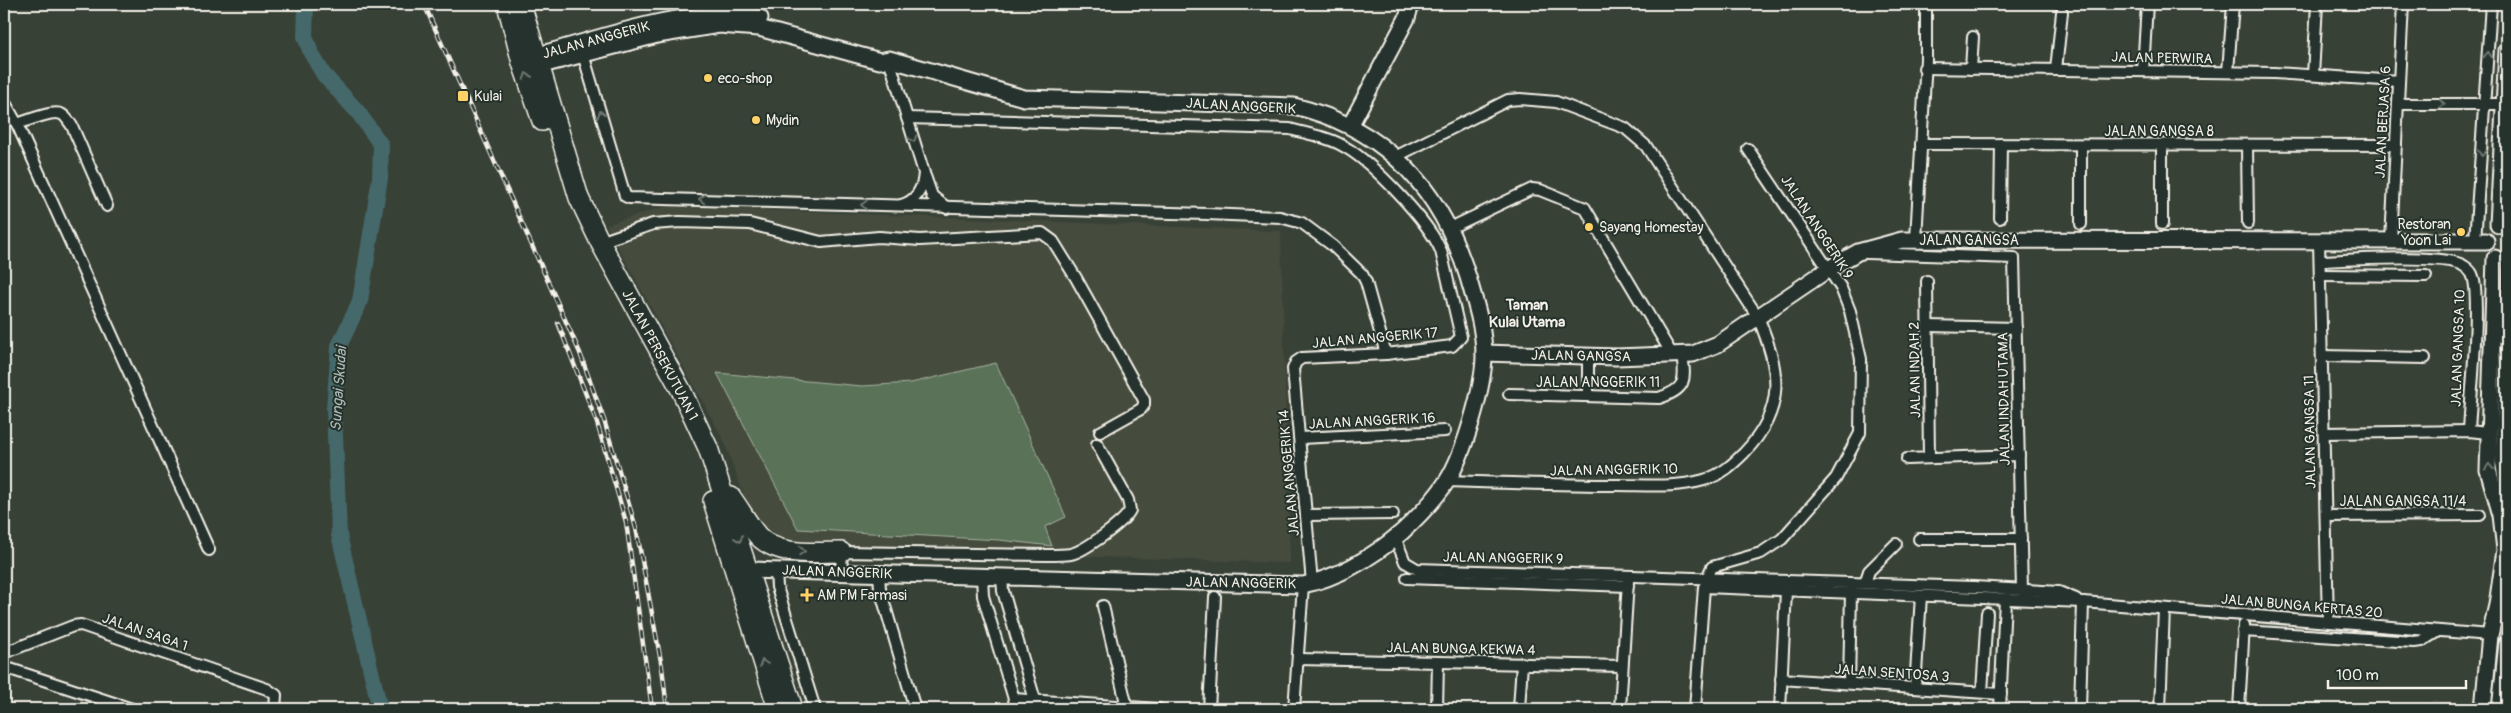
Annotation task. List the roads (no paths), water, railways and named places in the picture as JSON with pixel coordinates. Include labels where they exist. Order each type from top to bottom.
[{"type":"highway","name":"JALAN PERSEKUTUAN 1","points":[[507,4],[522,63],[563,180],[591,245],[641,333],[671,395],[707,481],[733,570],[778,709]]},
{"type":"highway","name":"JALAN PERSEKUTUAN 1","points":[[521,4],[579,198],[600,242],[681,390],[718,477],[793,709]]},
{"type":"highway","points":[[718,477],[758,536],[766,542],[787,550],[841,552]]},
{"type":"street","points":[[1350,126],[1407,18],[1411,4]]},
{"type":"street","points":[[1916,239],[1926,59],[1926,4]]},
{"type":"street","points":[[2143,71],[2147,4]]},
{"type":"street","points":[[2228,72],[2233,4]]},
{"type":"street","points":[[2313,75],[2317,4]]},
{"type":"street","name":"JALAN BERJASA 6","points":[[2391,241],[2403,4]]},
{"type":"street","points":[[2482,709],[2490,635],[2497,604],[2505,550],[2500,515],[2488,470],[2493,305],[2501,259],[2487,250],[2481,241],[2485,104],[2492,4]]},
{"type":"street","points":[[2056,70],[2062,12]]},
{"type":"street","name":"JALAN ANGGERIK","points":[[537,61],[655,24],[718,14],[760,23],[880,61],[889,59],[1024,98],[1279,105],[1318,112],[1350,126],[1371,138],[1395,157],[1428,193],[1450,228],[1473,294],[1480,320],[1484,354],[1480,387],[1465,438],[1448,481],[1417,518],[1362,561],[1344,571],[1307,584],[1002,578],[749,570]]},
{"type":"street","name":"JALAN ANGGERIK","points":[[537,61],[584,54],[657,35],[719,25],[760,23]]},
{"type":"street","points":[[1971,69],[1973,37]]},
{"type":"street","points":[[2481,241],[2489,232],[2503,225],[2504,104],[2507,50]]},
{"type":"street","points":[[584,54],[624,196],[629,198],[1207,214],[1290,219],[1319,234],[1362,274],[1366,282],[1386,354]]},
{"type":"street","points":[[889,59],[932,196],[948,208]]},
{"type":"street","name":"JALAN PERWIRA","points":[[1924,68],[2228,72],[2313,75],[2399,82]]},
{"type":"street","points":[[4,100],[17,124],[209,550]]},
{"type":"street","name":"JALAN ANGGERIK 10","points":[[1395,157],[1508,100],[1548,100],[1625,128],[1646,146],[1758,317],[1768,341],[1776,378],[1772,412],[1759,437],[1730,467],[1717,475],[1674,485],[1556,486],[1448,481]]},
{"type":"street","points":[[2398,104],[2504,104]]},
{"type":"street","points":[[17,124],[54,113],[61,114],[66,118],[72,126],[107,206]]},
{"type":"street","name":"JALAN ANGGERIK 17","points":[[907,118],[1290,129],[1344,146],[1382,177],[1438,243],[1459,324],[1460,337],[1452,346],[1386,354],[1302,358],[1296,362]]},
{"type":"street","name":"JALAN GANGSA 8","points":[[1921,144],[2396,145]]},
{"type":"street","points":[[2000,218],[2001,144]]},
{"type":"street","points":[[2081,145],[2081,224]]},
{"type":"street","points":[[2162,145],[2162,224]]},
{"type":"street","points":[[2247,145],[2248,223]]},
{"type":"street","name":"JALAN ANGGERIK 9","points":[[1395,537],[1405,562],[1416,569],[1628,575],[1705,582],[1712,567],[1761,553],[1782,539],[1836,478],[1860,432],[1861,358],[1850,311],[1841,288],[1830,268],[1748,149]]},
{"type":"street","points":[[892,206],[906,204],[916,197],[922,187],[924,173]]},
{"type":"street","name":"JALAN ANGGERIK 11","points":[[1450,228],[1532,189],[1580,204],[1590,213],[1678,355],[1684,379],[1682,386],[1673,394],[1659,398],[1509,394]]},
{"type":"street","points":[[600,242],[653,224],[680,222],[750,224],[821,242],[879,237],[920,240],[1042,233],[1053,241],[1072,271],[1144,400],[1144,406],[1141,409],[1100,432]]},
{"type":"street","name":"JALAN GANGSA","points":[[1484,354],[1588,356],[1693,354],[1718,344],[1830,268],[1861,251],[1902,240],[2481,241]]},
{"type":"street","name":"JALAN GANGSA 11","points":[[2319,241],[2328,622]]},
{"type":"street","name":"JALAN INDAH UTAMA","points":[[1861,251],[1921,256],[2014,258],[2022,590]]},
{"type":"street","name":"JALAN GANGSA 10","points":[[2320,261],[2427,260],[2456,262],[2465,266],[2472,274],[2475,289],[2469,431]]},
{"type":"street","points":[[2320,275],[2426,276]]},
{"type":"street","name":"JALAN INDAH 2","points":[[1928,281],[1929,458]]},
{"type":"street","points":[[2475,323],[2486,317],[2493,305]]},
{"type":"street","points":[[1928,326],[2016,328]]},
{"type":"street","points":[[1588,356],[1588,396]]},
{"type":"street","points":[[2322,356],[2424,358]]},
{"type":"street","points":[[2507,356],[2503,459],[2507,485]]},
{"type":"street","name":"JALAN ANGGERIK 14","points":[[1294,709],[1307,584],[1307,515],[1293,369],[1296,362]]},
{"type":"street","name":"JALAN ANGGERIK 16","points":[[1300,438],[1445,431]]},
{"type":"street","points":[[2324,434],[2469,431],[2488,433]]},
{"type":"street","points":[[842,572],[841,552],[1047,555],[1071,554],[1083,549],[1125,518],[1130,510],[1128,500],[1097,444]]},
{"type":"street","points":[[1907,459],[2019,455]]},
{"type":"street","points":[[1307,515],[1393,514]]},
{"type":"street","name":"JALAN GANGSA 11/4","points":[[2326,516],[2480,515]]},
{"type":"street","points":[[1919,539],[2021,539]]},
{"type":"street","points":[[1865,583],[1869,571],[1896,544]]},
{"type":"street","points":[[776,571],[777,587],[815,709]]},
{"type":"street","points":[[879,574],[880,588],[915,709]]},
{"type":"street","points":[[1620,709],[1628,575]]},
{"type":"street","points":[[982,577],[983,596],[1015,704],[1035,700],[1159,709]]},
{"type":"street","points":[[1002,578],[1003,591],[1035,700]]},
{"type":"street","points":[[1406,578],[1628,586]]},
{"type":"street","points":[[1705,582],[1865,583],[2022,590],[2059,592],[2083,602]]},
{"type":"street","points":[[1705,582],[1786,591],[2083,602]]},
{"type":"street","points":[[1695,709],[1705,582]]},
{"type":"street","points":[[1780,709],[1786,591]]},
{"type":"street","points":[[1849,683],[1851,593]]},
{"type":"street","points":[[1915,688],[1921,596]]},
{"type":"street","points":[[1209,709],[1215,597]]},
{"type":"street","points":[[2000,709],[2005,599]]},
{"type":"street","points":[[2080,709],[2083,602]]},
{"type":"street","name":"JALAN BUNGA KERTAS 20","points":[[2083,602],[2490,635]]},
{"type":"street","points":[[1103,606],[1127,707]]},
{"type":"street","points":[[2160,709],[2164,609]]},
{"type":"street","points":[[1982,692],[1987,613]]},
{"type":"street","points":[[2239,709],[2244,615]]},
{"type":"street","name":"JALAN SAGA 1","points":[[4,653],[73,626],[81,625],[267,689],[276,695],[275,709]]},
{"type":"street","name":"JALAN BUNGA KERTAS 20","points":[[2243,630],[2414,642],[2422,641],[2438,631]]},
{"type":"street","points":[[2500,709],[2504,688],[2507,642]]},
{"type":"street","name":"JALAN BUNGA KEKWA 4","points":[[1299,659],[1622,666]]},
{"type":"street","points":[[1437,709],[1438,662]]},
{"type":"street","points":[[1519,709],[1522,664]]},
{"type":"street","points":[[4,667],[132,709]]},
{"type":"street","name":"JALAN SENTOSA 3","points":[[1782,679],[2001,694]]},
{"type":"waterway","name":"Sungai Skudai","points":[[306,4],[305,36],[311,53],[324,75],[358,112],[381,145],[380,178],[360,301],[339,346],[334,409],[339,535],[380,709]]},
{"type":"railway","points":[[424,4],[580,353],[604,420],[636,528],[662,667],[667,709]]},
{"type":"railway","points":[[558,323],[597,423],[626,522],[652,709]]},
{"type":"place","name":"eco-shop","points":[[708,78]]},
{"type":"place","name":"Kulai","points":[[463,96]]},
{"type":"place","name":"Mydin","points":[[756,120]]},
{"type":"place","name":"Sayang Homestay","points":[[1589,227]]},
{"type":"place","name":"Restoran Yoon Lai","points":[[2461,232]]},
{"type":"place","name":"AM PM Farmasi","points":[[807,595]]},
{"type":"district","name":"Taman Kulai Utama","points":[[1527,314]]}]
